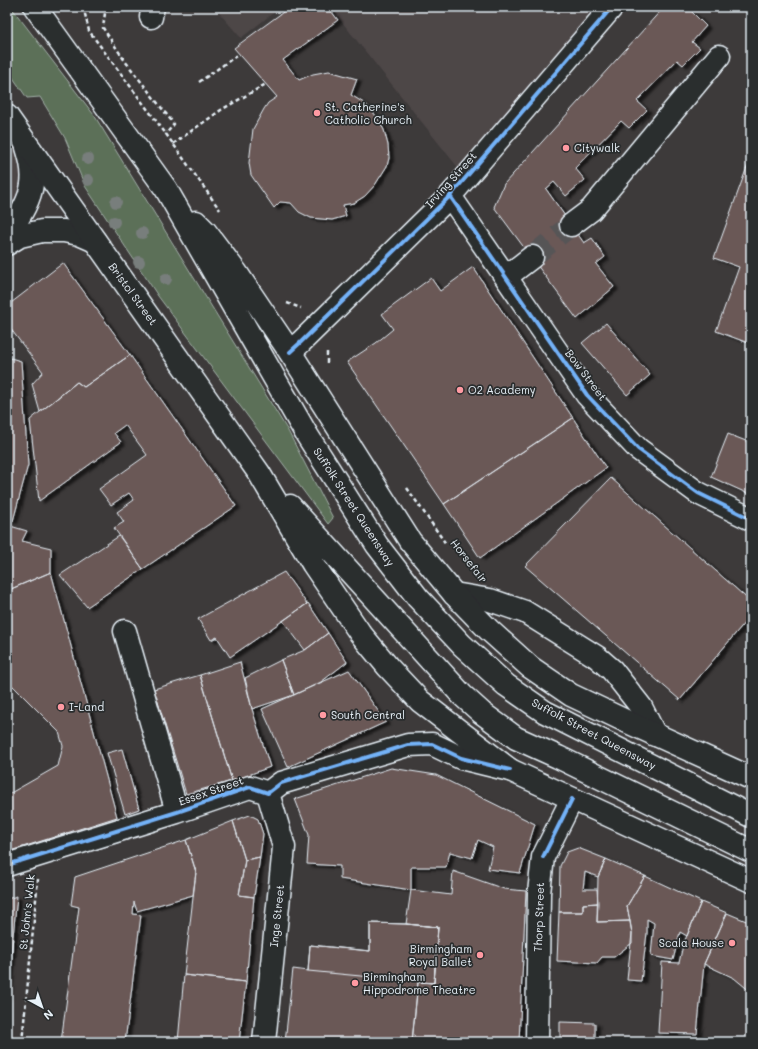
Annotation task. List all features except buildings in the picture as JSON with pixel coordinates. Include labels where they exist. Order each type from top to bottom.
[{"type":"main road","name":"Irving Street","points":[[290,352],[450,196],[612,7]]},
{"type":"main road","points":[[37,8],[166,189],[209,237],[236,272],[290,352],[410,541],[454,594],[489,630],[530,666],[571,694],[655,735],[751,778]]},
{"type":"main road","points":[[571,225],[591,210],[720,56]]},
{"type":"main road","name":"Bristol Street","points":[[7,116],[259,473]]},
{"type":"main road","points":[[7,234],[25,206],[32,184],[32,163],[26,144]]},
{"type":"main road","name":"Suffolk Street Queensway","points":[[166,189],[307,435],[376,545],[418,598],[462,645],[506,685],[545,712],[751,816]]},
{"type":"main road","name":"Bow Street","points":[[450,196],[587,395],[638,450],[698,493],[751,519]]},
{"type":"main road","points":[[7,244],[20,236],[42,231],[64,230],[79,234],[95,241]]},
{"type":"main road","points":[[506,277],[532,257]]},
{"type":"main road","points":[[259,473],[313,564],[360,633],[383,661],[420,701],[510,770]]},
{"type":"main road","points":[[259,473],[447,678],[482,713],[516,738],[558,757],[751,852]]},
{"type":"main road","points":[[454,594],[490,600],[525,612],[597,657],[612,670],[641,707],[655,735]]},
{"type":"main road","points":[[124,631],[177,812]]},
{"type":"main road","points":[[268,792],[281,783],[408,745],[432,744],[461,758],[510,770],[751,881]]},
{"type":"main road","name":"Essex Street","points":[[7,865],[177,812],[250,787],[268,792]]},
{"type":"main road","name":"Inge Street","points":[[264,1042],[284,847],[268,792]]},
{"type":"main road","name":"Thorp Street","points":[[537,1042],[539,893],[543,857],[572,798]]},
{"type":"path","points":[[88,7],[85,14],[89,31],[166,134],[223,214]]},
{"type":"path","points":[[108,7],[105,13],[102,28],[125,61],[174,124],[166,134]]},
{"type":"path","points":[[199,82],[236,56],[240,55]]},
{"type":"path","points":[[173,144],[221,110],[266,84]]},
{"type":"path","points":[[284,299],[288,304],[300,308],[306,308]]},
{"type":"path","points":[[326,365],[329,344]]},
{"type":"shaded area","points":[[214,7],[281,7],[241,38]]},
{"type":"shaded area","points":[[330,7],[595,7],[596,8],[460,170]]},
{"type":"shaded area","points":[[7,116],[32,163],[7,234]]},
{"type":"green space","points":[[7,7],[11,7],[94,115],[288,431],[333,518],[328,524],[158,296],[85,186],[65,138],[40,97],[27,98],[7,69]]},
{"type":"tunnel","points":[[532,257],[571,225]]},
{"type":"cycle path","points":[[290,352],[450,196],[612,7]]},
{"type":"cycle path","points":[[450,196],[587,395],[638,449],[698,493],[751,519]]},
{"type":"cycle path","points":[[7,865],[177,812],[250,787],[268,793],[281,783],[408,745],[432,744],[461,758],[510,770]]},
{"type":"cycle path","points":[[543,857],[572,799]]},
{"type":"place","name":"St. Catherine's Catholic Church","points":[[317,113]]},
{"type":"place","name":"Citywalk","points":[[566,148]]},
{"type":"place","name":"O2 Academy","points":[[460,390]]},
{"type":"place","name":"I-Land","points":[[61,707]]},
{"type":"place","name":"South Central","points":[[323,715]]},
{"type":"place","name":"Scala House","points":[[732,943]]},
{"type":"place","name":"Birmingham Royal Ballet","points":[[480,955]]},
{"type":"place","name":"Birmingham Hippodrome Theatre","points":[[355,983]]}]
